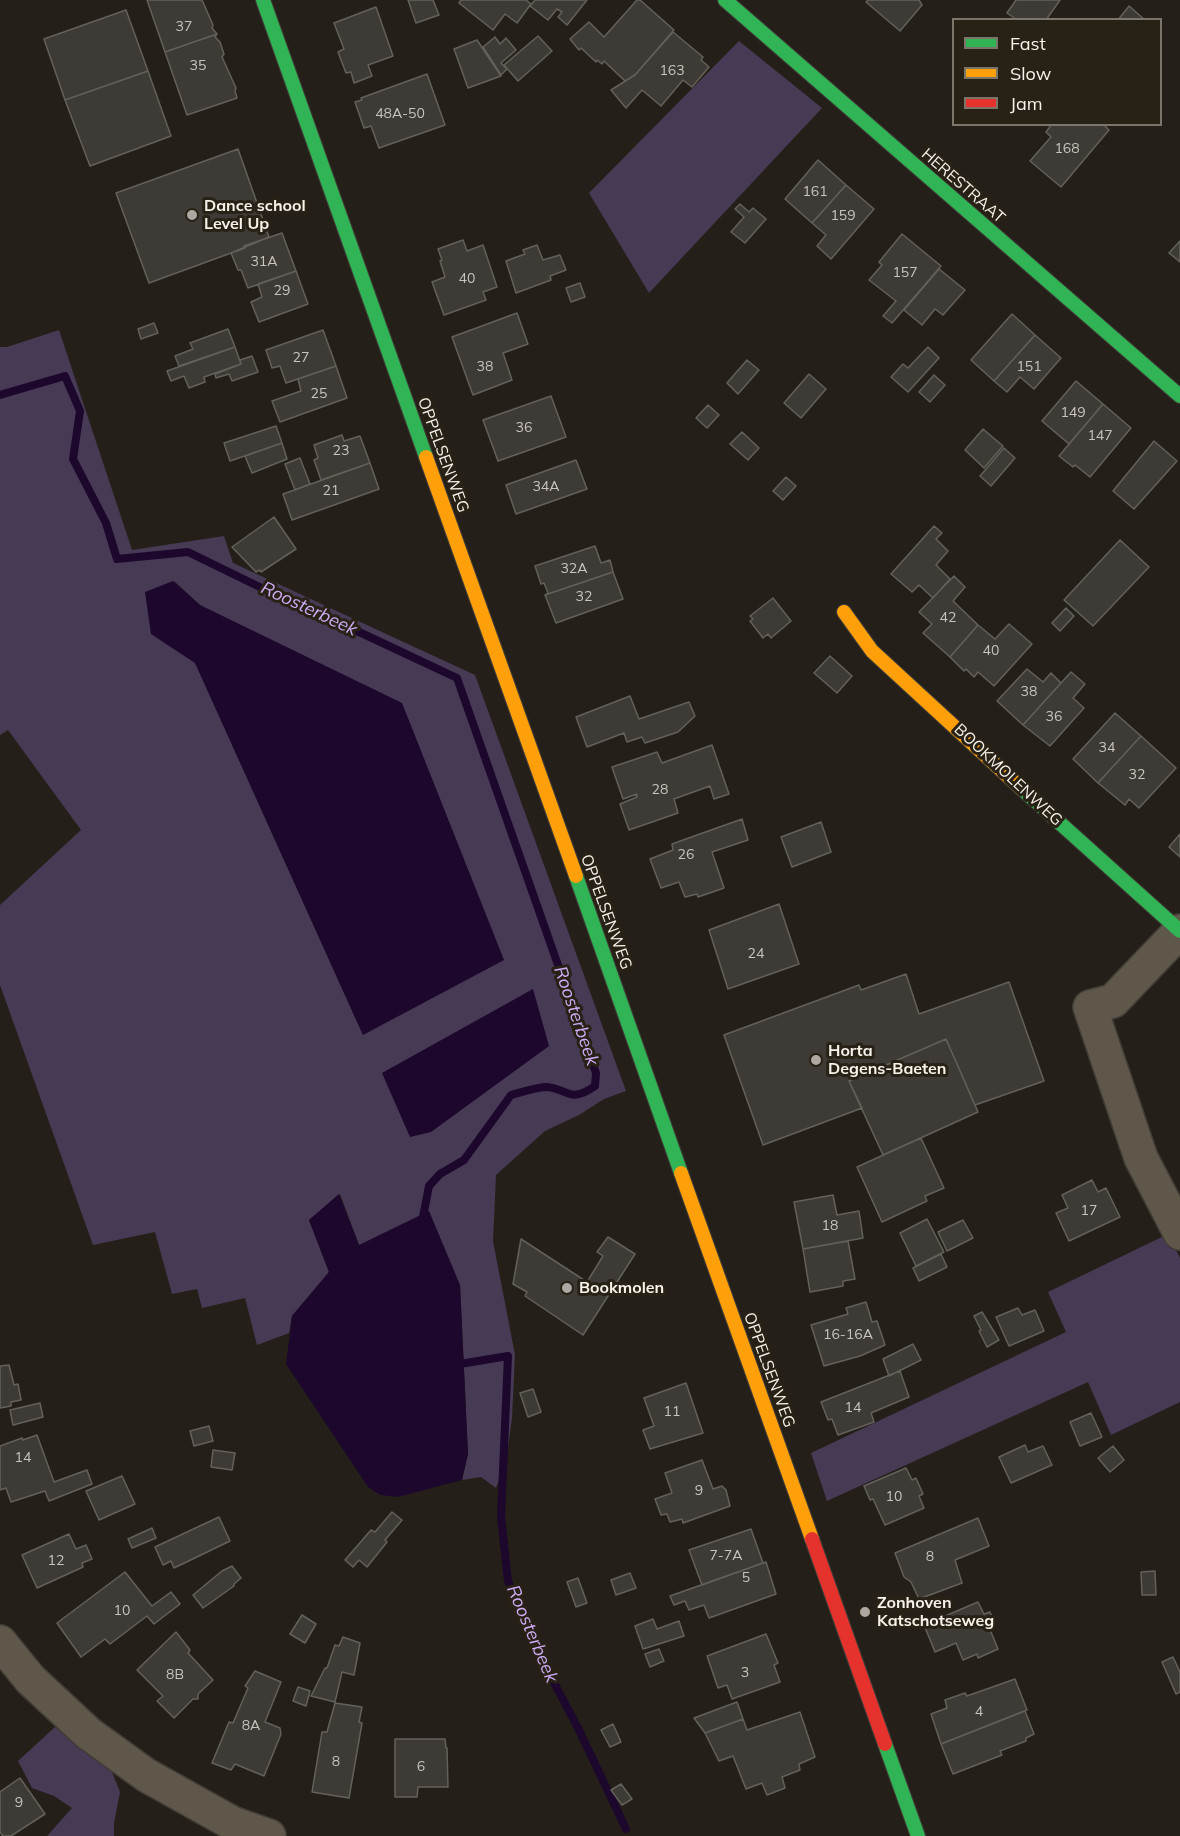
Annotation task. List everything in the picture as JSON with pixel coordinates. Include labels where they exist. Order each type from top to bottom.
[{"type":"street","name":"OPPELSENWEG","points":[[263,0],[912,1835]]},
{"type":"street","name":"HERESTRAAT","points":[[724,0],[1180,396]]},
{"type":"street","name":"BOOKMOLENWEG","points":[[844,612],[872,651],[1180,931],[1113,1001],[1090,1007],[1141,1158],[1180,1233]]},
{"type":"street","points":[[0,1642],[30,1679],[88,1733],[146,1775],[232,1823],[269,1836]]},
{"type":"shaded area","points":[[739,41],[822,108],[649,293],[589,193]]},
{"type":"shaded area","points":[[59,330],[132,550],[224,536],[233,563],[475,675],[626,1091],[604,1099],[579,1115],[545,1131],[496,1175],[493,1241],[515,1355],[512,1418],[506,1462],[496,1488],[481,1477],[462,1480],[468,1454],[460,1285],[359,1245],[340,1194],[309,1220],[329,1272],[292,1316],[289,1333],[257,1345],[245,1298],[202,1308],[197,1289],[172,1294],[155,1232],[93,1245],[0,985],[0,905],[81,830],[8,730],[0,735],[0,347],[7,347]],"holes":[[[174,581],[200,605],[363,1035],[195,662]]]},
{"type":"shaded area","points":[[173,581],[200,605],[402,703],[504,960],[363,1035],[195,663],[151,634],[145,592]]},
{"type":"shaded area","points":[[533,989],[549,1046],[431,1132],[410,1137],[382,1073]]},
{"type":"shaded area","points":[[339,1194],[359,1245],[429,1211],[460,1285],[468,1454],[462,1480],[398,1497],[380,1495],[368,1487],[286,1364],[292,1316],[329,1272],[309,1220]]},
{"type":"shaded area","points":[[1168,1234],[1180,1258],[1180,1402],[1111,1435],[1088,1382],[827,1501],[811,1453],[1066,1332],[1048,1292]]},
{"type":"shaded area","points":[[55,1727],[112,1772],[120,1792],[114,1836],[47,1836],[72,1808],[54,1796],[32,1788],[18,1761]]},
{"type":"building","points":[[147,0],[202,0],[213,25],[212,28],[217,34],[165,52]]},
{"type":"building","points":[[408,0],[433,0],[439,15],[416,23]]},
{"type":"building","points":[[461,0],[526,0],[531,4],[517,23],[505,14],[493,30],[459,3]]},
{"type":"building","points":[[535,0],[587,0],[567,25],[558,17],[562,12],[557,9],[548,20],[530,6]]},
{"type":"building","points":[[637,0],[640,0],[674,30],[635,75],[625,81],[604,61],[602,64],[597,60],[596,62],[581,48],[579,50],[570,39],[589,22],[604,37]]},
{"type":"building","points":[[868,0],[919,0],[922,5],[900,31],[866,2]]},
{"type":"building","points":[[1016,0],[1060,0],[1047,18],[1014,18],[1007,13]]},
{"type":"building","points":[[1129,6],[1143,18],[1120,18]]},
{"type":"building","points":[[376,7],[393,56],[368,65],[372,76],[354,83],[351,72],[346,73],[338,52],[344,49],[334,23]]},
{"type":"building","points":[[126,10],[148,71],[65,100],[44,39]]},
{"type":"building","points":[[673,32],[703,57],[701,60],[709,67],[692,87],[683,80],[661,106],[642,90],[626,108],[611,90],[635,75]]},
{"type":"building","points":[[217,34],[215,37],[220,42],[224,54],[222,57],[236,88],[237,98],[187,115],[165,52]]},
{"type":"building","points":[[538,36],[552,51],[518,81],[504,65]]},
{"type":"building","points":[[495,37],[500,44],[506,38],[516,50],[501,63],[507,69],[501,75],[483,47]]},
{"type":"building","points":[[477,40],[501,76],[468,88],[454,49]]},
{"type":"building","points":[[148,71],[171,136],[90,166],[65,100]]},
{"type":"building","points":[[427,74],[445,125],[379,148],[371,126],[364,128],[355,102]]},
{"type":"building","points":[[1050,126],[1105,126],[1109,130],[1061,187],[1030,161],[1051,137],[1046,132]]},
{"type":"building","name":"Dance school Level Up","points":[[238,149],[269,237],[149,283],[116,193]]},
{"type":"building","points":[[818,160],[846,185],[812,223],[785,199]]},
{"type":"building","points":[[846,185],[874,209],[831,259],[817,246],[826,235],[812,223]]},
{"type":"building","points":[[740,204],[749,212],[753,208],[766,219],[745,243],[731,232],[744,217],[735,209]]},
{"type":"building","points":[[282,233],[296,271],[248,288],[231,253]]},
{"type":"building","points":[[902,234],[941,266],[892,323],[883,316],[896,301],[869,280],[882,265],[879,262]]},
{"type":"building","points":[[463,240],[467,251],[483,245],[497,287],[483,292],[486,300],[444,315],[432,282],[445,277],[438,249]]},
{"type":"building","points":[[1180,241],[1180,262],[1169,253]]},
{"type":"building","points":[[537,245],[543,260],[560,255],[566,270],[550,276],[551,280],[516,293],[506,261],[525,254],[523,250]]},
{"type":"building","points":[[939,269],[965,290],[943,315],[935,309],[922,325],[904,310]]},
{"type":"building","points":[[296,271],[308,304],[259,322],[251,302],[262,297],[258,284]]},
{"type":"building","points":[[580,283],[585,297],[571,302],[566,288]]},
{"type":"building","points":[[517,313],[528,344],[503,353],[512,380],[473,395],[452,337]]},
{"type":"building","points":[[1012,314],[1035,335],[994,381],[971,360]]},
{"type":"building","points":[[154,323],[158,333],[141,339],[138,329]]},
{"type":"building","points":[[228,329],[235,347],[179,366],[175,356],[193,349],[190,343]]},
{"type":"building","points":[[323,330],[336,366],[286,383],[280,366],[272,368],[266,350]]},
{"type":"building","points":[[1035,335],[1061,358],[1034,389],[1020,377],[1007,392],[994,381]]},
{"type":"building","points":[[235,347],[241,364],[204,377],[205,382],[189,388],[184,376],[171,381],[167,371]]},
{"type":"building","points":[[928,347],[939,358],[908,392],[891,377],[903,364],[908,368]]},
{"type":"building","points":[[252,356],[258,372],[232,381],[229,374],[216,378],[215,374],[241,364],[240,360]]},
{"type":"building","points":[[747,360],[759,370],[738,394],[727,383]]},
{"type":"building","points":[[336,366],[347,398],[280,422],[272,401],[301,391],[298,379]]},
{"type":"building","points":[[809,374],[826,389],[801,418],[784,403]]},
{"type":"building","points":[[934,375],[945,385],[930,402],[919,392]]},
{"type":"building","points":[[1076,381],[1103,404],[1069,444],[1042,421]]},
{"type":"building","points":[[551,396],[566,437],[498,461],[483,420]]},
{"type":"building","points":[[1103,404],[1131,428],[1090,477],[1059,456]]},
{"type":"building","points":[[708,405],[719,415],[707,428],[696,418]]},
{"type":"building","points":[[276,426],[282,443],[230,461],[224,443]]},
{"type":"building","points":[[983,429],[1003,446],[984,468],[965,450]]},
{"type":"building","points":[[742,432],[759,448],[748,460],[730,444]]},
{"type":"building","points":[[342,435],[344,441],[360,436],[370,463],[321,480],[314,460],[318,458],[314,445]]},
{"type":"building","points":[[1154,441],[1177,461],[1134,509],[1113,491]]},
{"type":"building","points":[[282,443],[287,459],[252,473],[245,456]]},
{"type":"building","points":[[1004,448],[1015,458],[991,486],[980,476]]},
{"type":"building","points":[[300,458],[310,484],[295,490],[285,464]]},
{"type":"building","points":[[576,460],[587,489],[516,514],[506,485]]},
{"type":"building","points":[[370,463],[379,489],[292,520],[283,494]]},
{"type":"building","points":[[786,477],[796,486],[783,500],[773,491]]},
{"type":"building","points":[[274,517],[296,549],[261,572],[260,570],[256,572],[232,547]]},
{"type":"building","points":[[934,526],[942,533],[936,539],[948,551],[936,565],[950,579],[933,598],[919,585],[912,592],[891,574]]},
{"type":"building","points":[[1120,540],[1149,567],[1093,626],[1064,600]]},
{"type":"building","points":[[595,546],[601,563],[610,560],[613,572],[545,595],[548,593],[544,583],[541,584],[535,566]]},
{"type":"building","points":[[613,572],[623,599],[556,623],[545,595]]},
{"type":"building","points":[[954,576],[965,587],[953,601],[978,625],[950,657],[923,633],[932,624],[919,612]]},
{"type":"building","points":[[773,598],[791,621],[771,638],[768,634],[763,638],[750,621],[753,619],[750,616]]},
{"type":"building","points":[[1066,608],[1074,616],[1060,631],[1052,623]]},
{"type":"building","points":[[1009,624],[1032,644],[994,686],[978,672],[974,677],[966,669],[964,671],[950,657],[978,625],[995,639]]},
{"type":"building","points":[[830,656],[852,676],[837,693],[814,673]]},
{"type":"building","points":[[1027,669],[1043,682],[1051,673],[1061,683],[1023,725],[997,701]]},
{"type":"building","points":[[1071,672],[1085,684],[1073,698],[1084,708],[1050,746],[1023,725]]},
{"type":"building","points":[[630,696],[639,719],[689,702],[695,716],[678,732],[645,743],[642,737],[627,742],[624,733],[587,747],[576,717]]},
{"type":"building","points":[[1115,713],[1141,736],[1098,783],[1073,759]]},
{"type":"building","points":[[1141,736],[1176,768],[1139,808],[1129,799],[1125,805],[1098,783]]},
{"type":"building","points":[[712,745],[729,794],[714,799],[710,786],[674,799],[678,813],[629,830],[620,804],[637,797],[637,794],[623,799],[612,767],[657,752],[662,763]]},
{"type":"building","points":[[742,819],[748,840],[712,852],[724,888],[698,897],[697,894],[685,897],[679,882],[661,888],[650,859],[673,850],[672,844]]},
{"type":"building","points":[[821,822],[831,852],[792,867],[781,837]]},
{"type":"building","points":[[1180,834],[1180,857],[1169,847]]},
{"type":"building","points":[[779,904],[799,964],[728,989],[709,930]]},
{"type":"building","name":"Horta Degens-Baeten","points":[[906,974],[919,1014],[1009,982],[1044,1081],[975,1105],[946,1039],[849,1081],[862,1108],[763,1145],[724,1035],[859,985],[861,990]]},
{"type":"building","points":[[946,1039],[978,1112],[883,1155],[849,1081]]},
{"type":"building","points":[[921,1138],[944,1188],[925,1196],[927,1201],[882,1222],[857,1167]]},
{"type":"building","points":[[1092,1180],[1098,1192],[1106,1188],[1120,1217],[1069,1241],[1056,1213],[1068,1208],[1062,1195]]},
{"type":"building","points":[[833,1195],[837,1215],[859,1211],[863,1238],[803,1249],[794,1202]]},
{"type":"building","points":[[927,1219],[944,1252],[916,1266],[900,1233]]},
{"type":"building","points":[[963,1220],[973,1238],[947,1251],[938,1232]]},
{"type":"building","name":"Bookmolen","points":[[608,1237],[635,1254],[583,1335],[525,1296],[527,1292],[513,1284],[521,1239],[587,1282],[603,1256],[597,1252]]},
{"type":"building","points":[[848,1241],[855,1279],[843,1281],[843,1286],[810,1292],[803,1249]]},
{"type":"building","points":[[941,1254],[947,1267],[919,1281],[913,1268]]},
{"type":"building","points":[[866,1302],[872,1322],[877,1321],[885,1345],[860,1356],[824,1366],[811,1325],[848,1314],[846,1308]]},
{"type":"building","points":[[1018,1308],[1022,1315],[1035,1310],[1044,1331],[1009,1346],[996,1317]]},
{"type":"building","points":[[982,1312],[999,1340],[987,1347],[974,1316]]},
{"type":"building","points":[[913,1344],[921,1360],[889,1376],[883,1359]]},
{"type":"building","points":[[9,1365],[14,1385],[18,1384],[21,1400],[11,1402],[11,1406],[0,1408],[0,1366]]},
{"type":"building","points":[[900,1371],[909,1397],[871,1413],[874,1422],[838,1435],[832,1419],[828,1420],[821,1402]]},
{"type":"building","points":[[686,1383],[703,1433],[650,1449],[643,1430],[654,1426],[644,1398]]},
{"type":"building","points":[[533,1389],[541,1412],[528,1417],[520,1393]]},
{"type":"building","points":[[40,1403],[43,1417],[13,1425],[10,1410]]},
{"type":"building","points":[[1091,1413],[1102,1437],[1080,1446],[1070,1422]]},
{"type":"building","points":[[209,1426],[213,1441],[194,1446],[190,1431]]},
{"type":"building","points":[[37,1435],[54,1482],[87,1470],[92,1484],[49,1501],[45,1491],[11,1502],[6,1488],[0,1490],[0,1446]]},
{"type":"building","points":[[1025,1445],[1028,1452],[1043,1446],[1052,1465],[1011,1483],[999,1457]]},
{"type":"building","points":[[1113,1446],[1124,1460],[1110,1472],[1098,1458]]},
{"type":"building","points":[[213,1450],[235,1453],[232,1470],[211,1467]]},
{"type":"building","points":[[702,1460],[713,1489],[722,1486],[726,1490],[730,1506],[683,1523],[682,1519],[670,1522],[667,1514],[661,1515],[655,1499],[672,1493],[665,1473]]},
{"type":"building","points":[[906,1468],[912,1480],[916,1478],[923,1494],[919,1496],[924,1508],[885,1525],[864,1486]]},
{"type":"building","points":[[122,1476],[135,1504],[99,1520],[86,1491]]},
{"type":"building","points":[[392,1512],[402,1520],[385,1540],[387,1542],[367,1567],[359,1560],[353,1567],[345,1560],[371,1530],[375,1532]]},
{"type":"building","points":[[219,1517],[230,1541],[174,1568],[171,1561],[163,1565],[155,1547]]},
{"type":"building","points":[[978,1518],[989,1546],[955,1560],[962,1583],[919,1599],[911,1582],[904,1577],[895,1553]]},
{"type":"building","points":[[152,1528],[156,1538],[132,1548],[128,1539]]},
{"type":"building","points":[[751,1529],[763,1563],[702,1585],[689,1550]]},
{"type":"building","points":[[69,1534],[76,1549],[86,1545],[92,1559],[82,1563],[83,1567],[37,1588],[22,1555]]},
{"type":"building","points":[[766,1562],[776,1594],[709,1618],[704,1605],[689,1610],[685,1601],[674,1605],[670,1596]]},
{"type":"building","points":[[232,1566],[241,1578],[234,1586],[203,1608],[193,1595],[222,1571]]},
{"type":"building","points":[[1155,1571],[1156,1595],[1142,1595],[1141,1572]]},
{"type":"building","points":[[125,1572],[152,1606],[171,1592],[180,1604],[154,1624],[147,1616],[110,1644],[105,1639],[81,1657],[57,1623]]},
{"type":"building","points":[[630,1573],[636,1588],[616,1595],[611,1580]]},
{"type":"building","points":[[578,1578],[587,1603],[576,1607],[567,1582]]},
{"type":"building","points":[[978,1602],[984,1614],[990,1612],[995,1625],[989,1627],[998,1649],[978,1658],[977,1654],[963,1660],[956,1643],[935,1652],[924,1625]]},
{"type":"building","points":[[302,1615],[316,1624],[305,1643],[290,1634]]},
{"type":"building","points":[[653,1619],[657,1629],[679,1621],[684,1636],[643,1649],[635,1626]]},
{"type":"building","points":[[176,1632],[190,1650],[188,1653],[213,1680],[198,1694],[198,1699],[193,1699],[174,1718],[157,1701],[163,1696],[137,1670]]},
{"type":"building","points":[[766,1634],[778,1663],[774,1665],[780,1682],[732,1699],[727,1685],[718,1688],[707,1656]]},
{"type":"building","points":[[343,1637],[360,1643],[354,1675],[342,1672],[335,1702],[311,1696],[327,1668],[335,1645],[339,1646]]},
{"type":"building","points":[[659,1649],[664,1661],[650,1667],[645,1654]]},
{"type":"building","points":[[1173,1657],[1180,1672],[1180,1692],[1176,1694],[1162,1662]]},
{"type":"building","points":[[255,1671],[281,1682],[265,1722],[280,1728],[281,1734],[264,1776],[235,1764],[231,1770],[212,1763],[229,1722],[233,1723],[248,1688],[245,1686]]},
{"type":"building","points":[[1015,1679],[1027,1710],[941,1744],[931,1714],[947,1708],[945,1700],[965,1693],[967,1696]]},
{"type":"building","points":[[298,1687],[310,1691],[306,1706],[293,1701]]},
{"type":"building","points":[[737,1702],[743,1719],[705,1733],[694,1718]]},
{"type":"building","points":[[335,1703],[362,1707],[359,1722],[362,1723],[349,1798],[312,1792],[322,1732],[327,1732]]},
{"type":"building","points":[[1025,1711],[1034,1734],[1026,1738],[1026,1741],[1000,1751],[1002,1755],[953,1774],[941,1744]]},
{"type":"building","points":[[800,1712],[815,1757],[799,1764],[800,1770],[782,1777],[785,1788],[767,1795],[762,1783],[746,1789],[733,1756],[719,1761],[705,1733],[743,1719],[747,1730]]},
{"type":"building","points":[[613,1724],[621,1742],[610,1747],[601,1730]]},
{"type":"building","points":[[395,1739],[445,1739],[448,1787],[418,1787],[417,1797],[395,1797]]},
{"type":"building","points":[[20,1778],[45,1814],[11,1836],[3,1836],[0,1832],[0,1792]]},
{"type":"building","points":[[621,1784],[632,1799],[622,1805],[611,1790]]},
{"type":"waterway","name":"Roosterbeek","points":[[0,395],[65,376],[80,411],[73,459],[106,523],[117,559],[188,552],[457,678],[596,1073],[595,1086],[579,1094],[568,1094],[545,1087],[511,1095],[464,1160],[440,1174],[429,1186],[422,1222]]},
{"type":"waterway","name":"Roosterbeek","points":[[454,1365],[508,1356],[501,1517],[508,1581],[531,1639],[578,1728],[626,1829]]},
{"type":"traffic: fast","points":[[263,0],[426,457]]},
{"type":"traffic: fast","points":[[725,0],[1180,396]]},
{"type":"traffic: fast","points":[[1022,789],[1180,931]]},
{"type":"traffic: fast","points":[[576,876],[681,1173]]},
{"type":"traffic: fast","points":[[885,1744],[918,1836]]},
{"type":"traffic: slow","points":[[426,457],[576,876]]},
{"type":"traffic: slow","points":[[844,612],[872,651],[1022,789]]},
{"type":"traffic: slow","points":[[681,1173],[812,1539]]},
{"type":"traffic: jam","points":[[812,1539],[885,1744]]},
{"type":"place","name":"Dance school Level Up","points":[[192,215]]},
{"type":"place","name":"Horta Degens-Baeten","points":[[816,1060]]},
{"type":"place","name":"Bookmolen","points":[[567,1288]]},
{"type":"place","name":"Zonhoven Katschotseweg","points":[[865,1612]]}]
